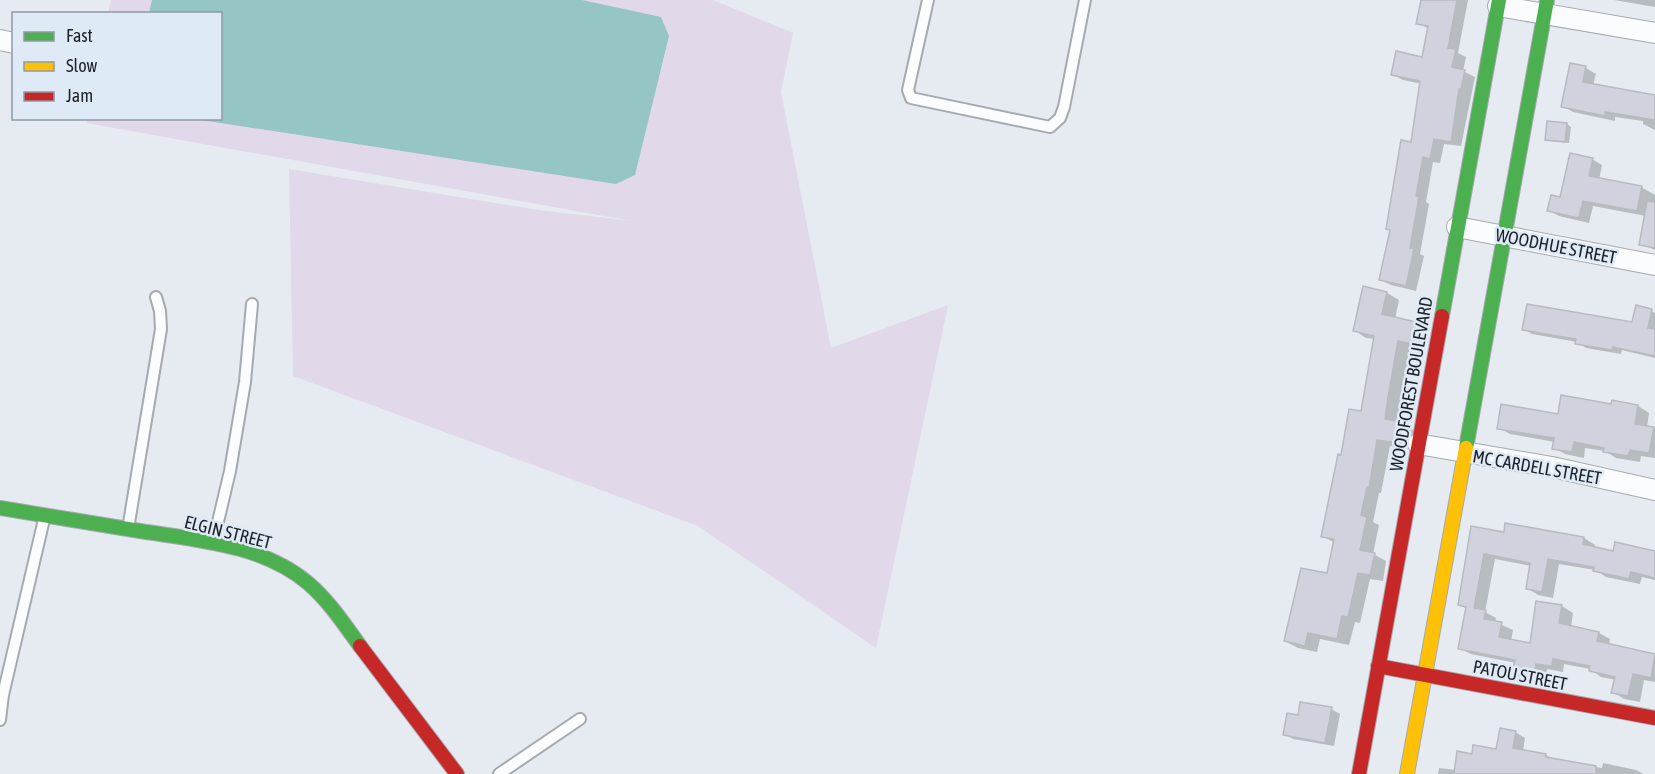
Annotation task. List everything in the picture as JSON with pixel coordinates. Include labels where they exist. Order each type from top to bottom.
[{"type":"main road","name":"WOODFOREST BOULEVARD","points":[[1359,774],[1498,3]]},
{"type":"main road","points":[[1407,774],[1545,7]]},
{"type":"main road","name":"ELGIN STREET","points":[[0,507],[213,543],[255,553],[283,566],[308,582],[336,612],[457,774]]},
{"type":"main road","name":"PATOU STREET","points":[[1378,666],[1655,718]]},
{"type":"street","points":[[1498,3],[1545,7],[1655,33]]},
{"type":"street","name":"WOODHUE STREET","points":[[1457,227],[1655,265]]},
{"type":"street","name":"MC CARDELL STREET","points":[[1418,444],[1465,454],[1551,467],[1655,490]]},
{"type":"lane","points":[[928,0],[908,90],[911,98],[1050,127],[1060,118],[1064,107],[1086,0]]},
{"type":"lane","points":[[128,529],[161,329],[160,310],[156,297]]},
{"type":"lane","points":[[213,543],[230,471],[244,382],[252,304]]},
{"type":"lane","points":[[0,720],[3,695],[45,515]]},
{"type":"lane","points":[[499,774],[580,719]]},
{"type":"shaded area","points":[[111,0],[713,0],[793,33],[781,92],[831,348],[948,305],[876,648],[698,526],[293,376],[289,169],[538,210],[632,221],[87,123],[88,120],[222,120],[222,12],[108,12]]},
{"type":"water","points":[[152,0],[582,0],[661,17],[669,36],[635,175],[616,184],[201,120],[222,120],[222,12],[149,12]]},
{"type":"building","points":[[1421,0],[1457,0],[1448,48],[1456,49],[1452,67],[1465,70],[1461,89],[1459,89],[1451,142],[1434,139],[1430,159],[1423,157],[1410,248],[1414,249],[1406,286],[1379,280],[1390,230],[1386,229],[1401,140],[1411,142],[1420,81],[1391,75],[1396,51],[1422,57],[1428,26],[1416,24]]},
{"type":"building","points":[[1570,63],[1586,66],[1583,82],[1655,95],[1655,120],[1605,112],[1605,116],[1561,107]]},
{"type":"building","points":[[1547,121],[1567,123],[1565,142],[1545,140]]},
{"type":"building","points":[[1570,153],[1593,158],[1589,176],[1642,186],[1637,211],[1583,201],[1579,218],[1547,211],[1551,195],[1560,197]]},
{"type":"building","points":[[1647,201],[1655,202],[1655,248],[1639,245]]},
{"type":"building","points":[[1363,286],[1387,292],[1382,314],[1416,322],[1412,344],[1398,341],[1388,397],[1385,419],[1402,422],[1398,443],[1377,440],[1369,488],[1367,487],[1361,515],[1367,517],[1360,550],[1375,553],[1370,575],[1358,573],[1348,617],[1342,616],[1337,639],[1308,633],[1305,646],[1284,641],[1301,568],[1327,573],[1334,539],[1321,537],[1338,454],[1341,455],[1349,409],[1361,411],[1374,336],[1353,331]]},
{"type":"building","points":[[1527,304],[1632,322],[1636,305],[1652,309],[1648,328],[1655,329],[1655,356],[1613,347],[1612,350],[1575,344],[1576,339],[1522,330]]},
{"type":"building","points":[[1561,395],[1611,404],[1612,400],[1638,405],[1635,424],[1654,427],[1649,453],[1630,450],[1628,456],[1603,452],[1604,448],[1574,442],[1572,452],[1552,449],[1554,438],[1497,429],[1501,404],[1558,414]]},
{"type":"building","points":[[1505,523],[1584,537],[1583,544],[1613,551],[1615,542],[1655,551],[1655,578],[1631,572],[1629,579],[1593,571],[1594,567],[1548,559],[1542,592],[1526,589],[1530,563],[1484,554],[1474,608],[1486,610],[1484,619],[1502,622],[1499,637],[1530,643],[1536,601],[1562,605],[1559,623],[1599,632],[1597,641],[1655,654],[1651,678],[1633,674],[1628,696],[1611,693],[1615,677],[1589,671],[1590,666],[1553,659],[1552,666],[1536,664],[1534,678],[1512,674],[1515,660],[1458,649],[1466,607],[1458,605],[1471,526],[1504,532]]},
{"type":"building","points":[[1300,702],[1332,707],[1325,743],[1283,735],[1287,713],[1298,715]]},
{"type":"building","points":[[1500,728],[1516,731],[1513,748],[1546,754],[1546,757],[1596,766],[1596,774],[1454,774],[1457,751],[1472,754],[1473,745],[1496,749]]},
{"type":"traffic: fast","points":[[1442,316],[1499,0]]},
{"type":"traffic: fast","points":[[1466,448],[1547,0]]},
{"type":"traffic: fast","points":[[0,508],[206,541],[270,560],[290,570],[316,590],[360,646]]},
{"type":"traffic: slow","points":[[1407,774],[1466,448]]},
{"type":"traffic: jam","points":[[1359,774],[1442,316]]},
{"type":"traffic: jam","points":[[360,646],[457,774]]},
{"type":"traffic: jam","points":[[1378,666],[1655,718]]}]
